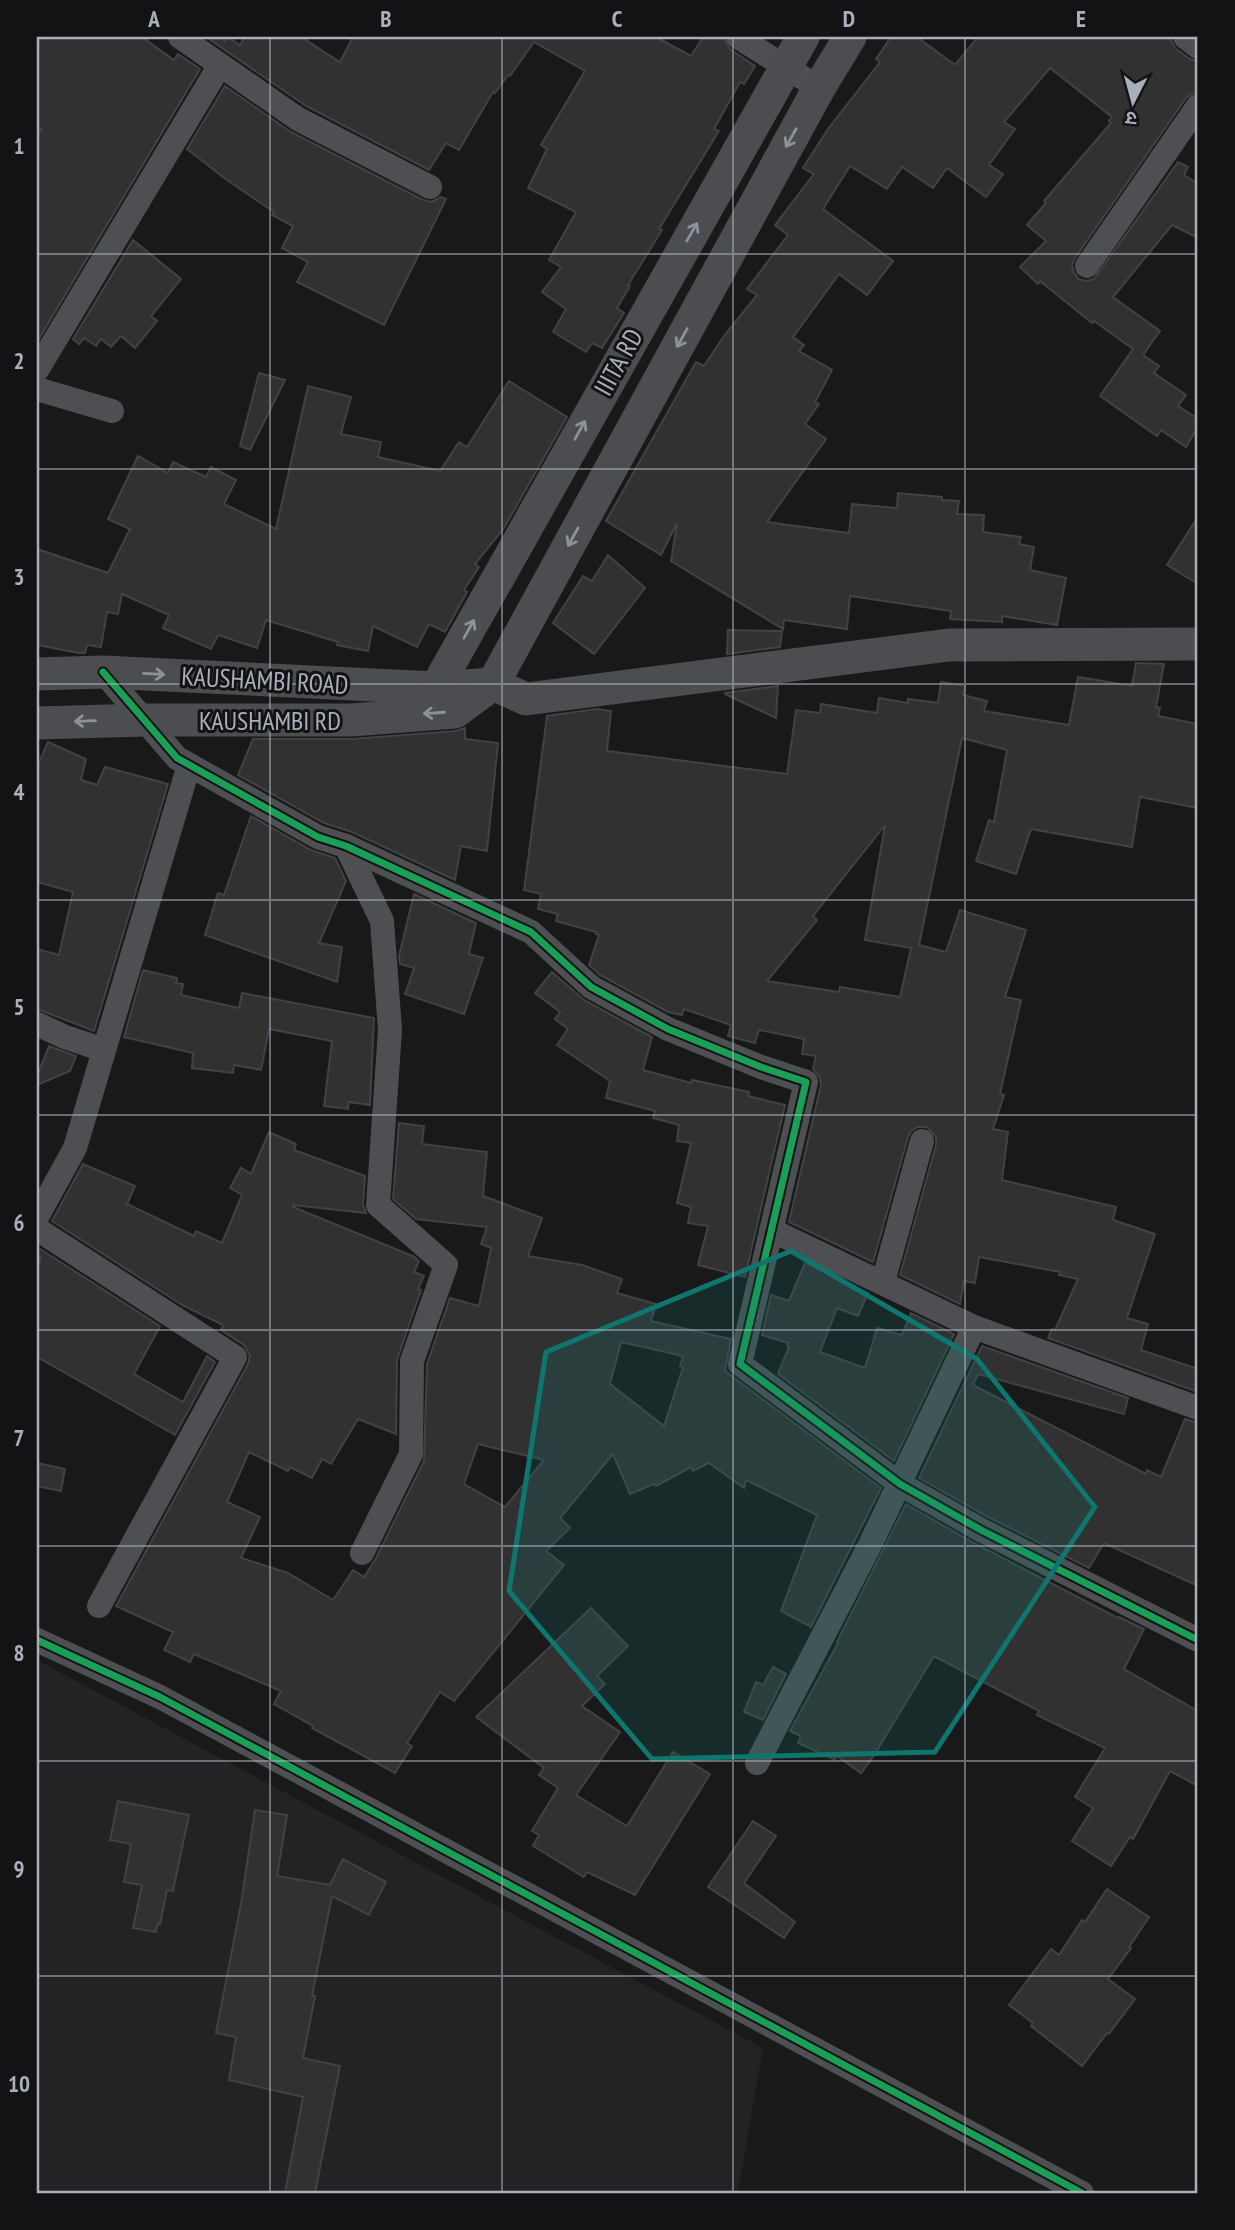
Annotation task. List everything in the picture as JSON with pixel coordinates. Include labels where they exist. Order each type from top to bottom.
[{"type":"main road","name":"IIITA RD","points":[[436,688],[803,37]]},
{"type":"main road","name":"IIITA RD","points":[[493,684],[819,88],[850,37]]},
{"type":"main road","points":[[493,684],[526,699],[948,645],[1198,645]]},
{"type":"main road","name":"KAUSHAMBI ROAD","points":[[37,674],[103,672],[436,688],[493,684]]},
{"type":"main road","name":"KAUSHAMBI RD","points":[[37,723],[351,720],[455,712],[493,684]]},
{"type":"street","points":[[180,37],[298,119],[430,187]]},
{"type":"street","points":[[738,37],[819,88]]},
{"type":"street","points":[[1185,37],[1198,47]]},
{"type":"street","points":[[37,370],[220,65]]},
{"type":"street","points":[[1087,266],[1198,106]]},
{"type":"street","points":[[37,389],[112,411]]},
{"type":"street","points":[[103,672],[177,758],[189,765],[318,837],[346,846],[531,932],[591,987],[668,1028],[761,1067],[806,1082],[740,1364],[900,1484],[981,1530],[1198,1640]]},
{"type":"street","points":[[37,1217],[75,1148],[189,765]]},
{"type":"street","points":[[346,846],[382,921],[390,1030],[378,1205],[446,1265],[412,1361],[411,1454],[362,1553]]},
{"type":"street","points":[[37,1024],[104,1050]]},
{"type":"street","points":[[883,1282],[922,1141]]},
{"type":"street","points":[[37,1229],[235,1357],[99,1606]]},
{"type":"street","points":[[771,1230],[974,1328],[1198,1408]]},
{"type":"street","points":[[757,1763],[900,1484],[974,1328]]},
{"type":"street","points":[[37,1640],[160,1697],[1083,2193]]},
{"type":"highlighted area","points":[[791,1251],[977,1359],[1095,1507],[935,1752],[652,1759],[509,1591],[546,1352]]},
{"type":"shaded area","points":[[37,1660],[763,2048],[738,2193],[37,2193]]},
{"type":"building","points":[[43,37],[142,37],[174,60],[178,54],[200,69],[37,342],[37,137],[41,129],[37,126],[37,45]]},
{"type":"building","points":[[206,37],[219,37],[225,41],[228,37],[240,45],[245,37],[301,37],[340,62],[353,37],[656,37],[691,56],[703,37],[723,37],[730,49],[755,66],[744,84],[740,82],[714,129],[719,131],[628,285],[630,286],[617,308],[624,313],[602,348],[592,343],[586,352],[553,332],[566,309],[542,292],[561,267],[549,260],[576,212],[528,188],[547,149],[541,145],[585,71],[534,42],[510,76],[493,92],[459,150],[446,143],[429,170],[306,106]]},
{"type":"building","points":[[891,37],[917,37],[955,65],[978,37],[1169,37],[1176,49],[1198,62],[1198,90],[1186,98],[1072,265],[1079,279],[1094,279],[1178,162],[1188,167],[1184,175],[1198,184],[1198,238],[1172,225],[1113,297],[1160,331],[1143,355],[1159,366],[1154,373],[1186,395],[1178,406],[1198,419],[1198,427],[1186,447],[1161,430],[1157,436],[1100,396],[1133,349],[1094,321],[1092,323],[1040,281],[1038,284],[1020,267],[1046,241],[1027,225],[1046,203],[1044,201],[1111,123],[1109,121],[1112,117],[1050,68],[1004,122],[1015,129],[989,165],[1003,174],[986,197],[947,168],[933,188],[902,167],[887,189],[850,166],[823,209],[893,261],[867,295],[839,274],[793,337],[804,345],[799,351],[832,370],[815,402],[819,404],[805,424],[826,439],[767,522],[849,533],[852,504],[897,508],[898,493],[959,501],[957,514],[984,515],[983,532],[1021,537],[1019,544],[1034,547],[1030,570],[1066,578],[1057,625],[1002,616],[1002,622],[950,619],[951,611],[850,596],[847,629],[784,620],[783,629],[671,561],[677,523],[661,555],[606,521],[696,362],[704,366],[757,295],[747,289],[788,235],[775,225],[814,174],[803,168],[828,129],[880,62],[876,59]]},
{"type":"building","points":[[225,86],[291,132],[423,200],[431,202],[441,197],[446,199],[384,325],[297,282],[308,262],[282,248],[293,226],[272,215],[274,212],[187,149]]},
{"type":"building","points":[[133,240],[181,279],[151,316],[157,321],[135,348],[121,336],[111,347],[101,339],[96,346],[84,338],[79,344],[73,339]]},
{"type":"building","points":[[259,373],[285,380],[250,450],[240,446]]},
{"type":"building","points":[[509,381],[567,417],[504,528],[475,564],[479,567],[464,590],[467,592],[445,632],[429,624],[417,647],[373,626],[368,651],[337,645],[338,642],[266,620],[257,648],[218,635],[211,649],[163,628],[169,615],[122,594],[118,614],[107,612],[101,647],[87,645],[85,653],[79,653],[37,645],[37,549],[108,573],[130,529],[108,519],[138,456],[168,473],[173,462],[206,477],[211,467],[236,480],[224,504],[276,529],[308,386],[351,397],[341,434],[381,442],[378,457],[440,471],[459,442],[467,447]]},
{"type":"building","points":[[1198,517],[1198,584],[1167,565]]},
{"type":"building","points":[[608,555],[645,588],[594,654],[553,623],[583,576],[592,581]]},
{"type":"building","points":[[728,630],[782,631],[780,647],[727,654]]},
{"type":"building","points":[[1136,663],[1164,664],[1156,707],[1160,708],[1158,716],[1198,724],[1198,808],[1140,797],[1132,847],[1031,829],[1016,874],[976,861],[989,820],[994,822],[1007,750],[962,738],[919,945],[946,952],[960,910],[1026,930],[1005,997],[1021,1000],[1000,1094],[1004,1095],[993,1129],[1008,1132],[1002,1180],[1116,1207],[1113,1220],[1155,1234],[1127,1318],[1148,1324],[1141,1350],[1198,1369],[1198,1392],[1048,1338],[1052,1329],[1055,1330],[1078,1279],[1059,1275],[1060,1272],[979,1257],[975,1283],[964,1281],[960,1304],[900,1275],[936,1145],[936,1137],[927,1127],[918,1127],[911,1131],[908,1137],[873,1262],[789,1222],[821,1085],[820,1078],[813,1069],[816,1056],[802,1054],[804,1039],[759,1030],[755,1043],[728,1036],[731,1025],[684,1009],[682,1015],[668,1012],[600,975],[589,965],[599,935],[556,921],[558,914],[538,909],[541,894],[524,890],[547,716],[597,709],[611,711],[607,751],[787,774],[796,710],[820,713],[821,704],[877,713],[879,698],[908,703],[908,699],[938,703],[941,682],[965,686],[963,695],[987,701],[984,711],[1069,725],[1078,677],[1132,686]],"holes":[[[885,825],[865,940],[911,948],[900,997],[840,987],[839,992],[767,981],[817,920],[813,916]]]},
{"type":"building","points":[[778,686],[776,718],[725,694],[725,693]]},
{"type":"building","points":[[465,728],[465,739],[498,743],[487,851],[461,846],[455,880],[352,832],[324,823],[238,775],[253,739],[352,739],[456,731]]},
{"type":"building","points":[[48,742],[86,759],[81,780],[97,785],[105,767],[168,784],[94,1031],[37,1009],[37,949],[59,955],[73,892],[37,882],[37,767]]},
{"type":"building","points":[[251,816],[311,850],[335,858],[346,881],[319,943],[342,947],[337,982],[205,935],[218,893],[224,895]]},
{"type":"building","points":[[414,894],[476,923],[469,954],[483,958],[464,1014],[405,994],[414,968],[400,964],[399,956]]},
{"type":"building","points":[[143,970],[177,978],[176,983],[183,984],[181,995],[239,1008],[242,993],[374,1018],[370,1105],[349,1102],[348,1109],[324,1106],[332,1041],[269,1029],[261,1070],[234,1065],[233,1073],[192,1068],[193,1053],[124,1037]]},
{"type":"building","points":[[552,972],[584,1000],[652,1037],[643,1070],[691,1083],[692,1080],[749,1092],[748,1096],[785,1105],[745,1277],[698,1265],[708,1226],[688,1223],[691,1207],[677,1203],[691,1143],[677,1141],[679,1125],[653,1118],[655,1111],[606,1098],[610,1081],[557,1045],[568,1029],[555,1019],[560,1012],[535,993]]},
{"type":"building","points":[[49,1046],[76,1056],[70,1071],[37,1085],[37,1076]]},
{"type":"building","points":[[399,1123],[424,1126],[422,1144],[487,1152],[483,1196],[542,1218],[528,1256],[582,1265],[622,1279],[617,1293],[656,1304],[651,1321],[731,1339],[725,1371],[881,1488],[811,1627],[781,1611],[817,1515],[746,1480],[744,1488],[709,1463],[693,1471],[691,1467],[656,1486],[654,1484],[630,1494],[613,1454],[560,1518],[570,1528],[546,1551],[564,1565],[454,1701],[440,1692],[407,1743],[412,1746],[395,1773],[274,1704],[281,1691],[194,1654],[190,1662],[164,1650],[173,1632],[116,1606],[250,1356],[244,1345],[221,1330],[223,1325],[182,1305],[52,1221],[83,1164],[135,1186],[127,1204],[194,1236],[196,1231],[222,1243],[242,1195],[230,1188],[241,1168],[251,1174],[269,1132],[296,1144],[294,1150],[365,1176],[363,1204],[366,1213],[293,1207],[413,1256],[419,1261],[414,1272],[424,1276],[418,1289],[421,1290],[397,1360],[396,1434],[358,1419],[331,1464],[322,1459],[312,1478],[290,1467],[288,1471],[249,1452],[227,1502],[260,1517],[241,1558],[288,1573],[333,1600],[353,1570],[364,1577],[424,1461],[427,1364],[450,1298],[479,1306],[491,1248],[481,1244],[487,1227],[416,1219],[393,1199]],"holes":[[[621,1342],[683,1356],[680,1366],[683,1367],[664,1426],[610,1384]],[[478,1444],[544,1460],[505,1507],[464,1484]]]},
{"type":"building","points":[[37,1247],[160,1326],[134,1374],[183,1402],[207,1356],[215,1362],[175,1435],[37,1357],[37,1267],[41,1258],[37,1256]]},
{"type":"building","points":[[805,1263],[868,1293],[858,1316],[837,1308],[820,1352],[865,1368],[877,1328],[902,1335],[911,1313],[954,1334],[894,1461],[778,1374],[789,1347],[788,1343],[762,1335],[771,1295],[789,1301]]},
{"type":"building","points":[[982,1346],[1128,1398],[1124,1414],[978,1374],[973,1385],[1146,1474],[1147,1470],[1161,1477],[1185,1419],[1198,1423],[1198,1586],[1104,1543],[1089,1568],[988,1517],[919,1478]]},
{"type":"building","points":[[37,1463],[65,1469],[61,1491],[37,1486]]},
{"type":"building","points":[[906,1504],[974,1543],[1144,1629],[1124,1669],[1198,1711],[1198,1786],[1170,1771],[1133,1839],[1130,1837],[1111,1866],[1072,1841],[1093,1808],[1075,1797],[1105,1748],[1037,1715],[1039,1711],[934,1656],[861,1773],[837,1756],[835,1760],[798,1743],[801,1736],[790,1731],[838,1643]]},
{"type":"building","points":[[591,1608],[628,1646],[597,1676],[605,1684],[582,1706],[620,1732],[576,1795],[627,1826],[673,1752],[710,1774],[635,1895],[587,1872],[584,1877],[533,1846],[539,1835],[532,1831],[558,1788],[539,1775],[544,1768],[476,1717]]},
{"type":"building","points":[[773,1667],[786,1674],[763,1720],[744,1712],[756,1682],[763,1685]]},
{"type":"building","points":[[118,1801],[189,1815],[173,1891],[167,1890],[156,1932],[133,1928],[142,1885],[124,1882],[131,1844],[110,1840]]},
{"type":"building","points":[[255,1810],[287,1815],[277,1876],[330,1885],[343,1859],[386,1882],[369,1915],[332,1896],[303,2058],[340,2066],[315,2193],[285,2193],[303,2097],[229,2080],[236,2037],[216,2033],[241,1904]]},
{"type":"building","points":[[753,1821],[776,1836],[744,1883],[795,1922],[784,1938],[708,1887]]},
{"type":"building","points":[[1107,1889],[1149,1917],[1108,1979],[1135,1999],[1082,2066],[1009,2005],[1051,1949],[1059,1955]]},
{"type":"cycle path","points":[[103,672],[177,758],[318,837],[346,846],[531,932],[591,987],[668,1029],[761,1067],[806,1082],[740,1364],[900,1484],[981,1530],[1198,1640]]},
{"type":"cycle path","points":[[37,1640],[160,1697],[1082,2193]]}]
